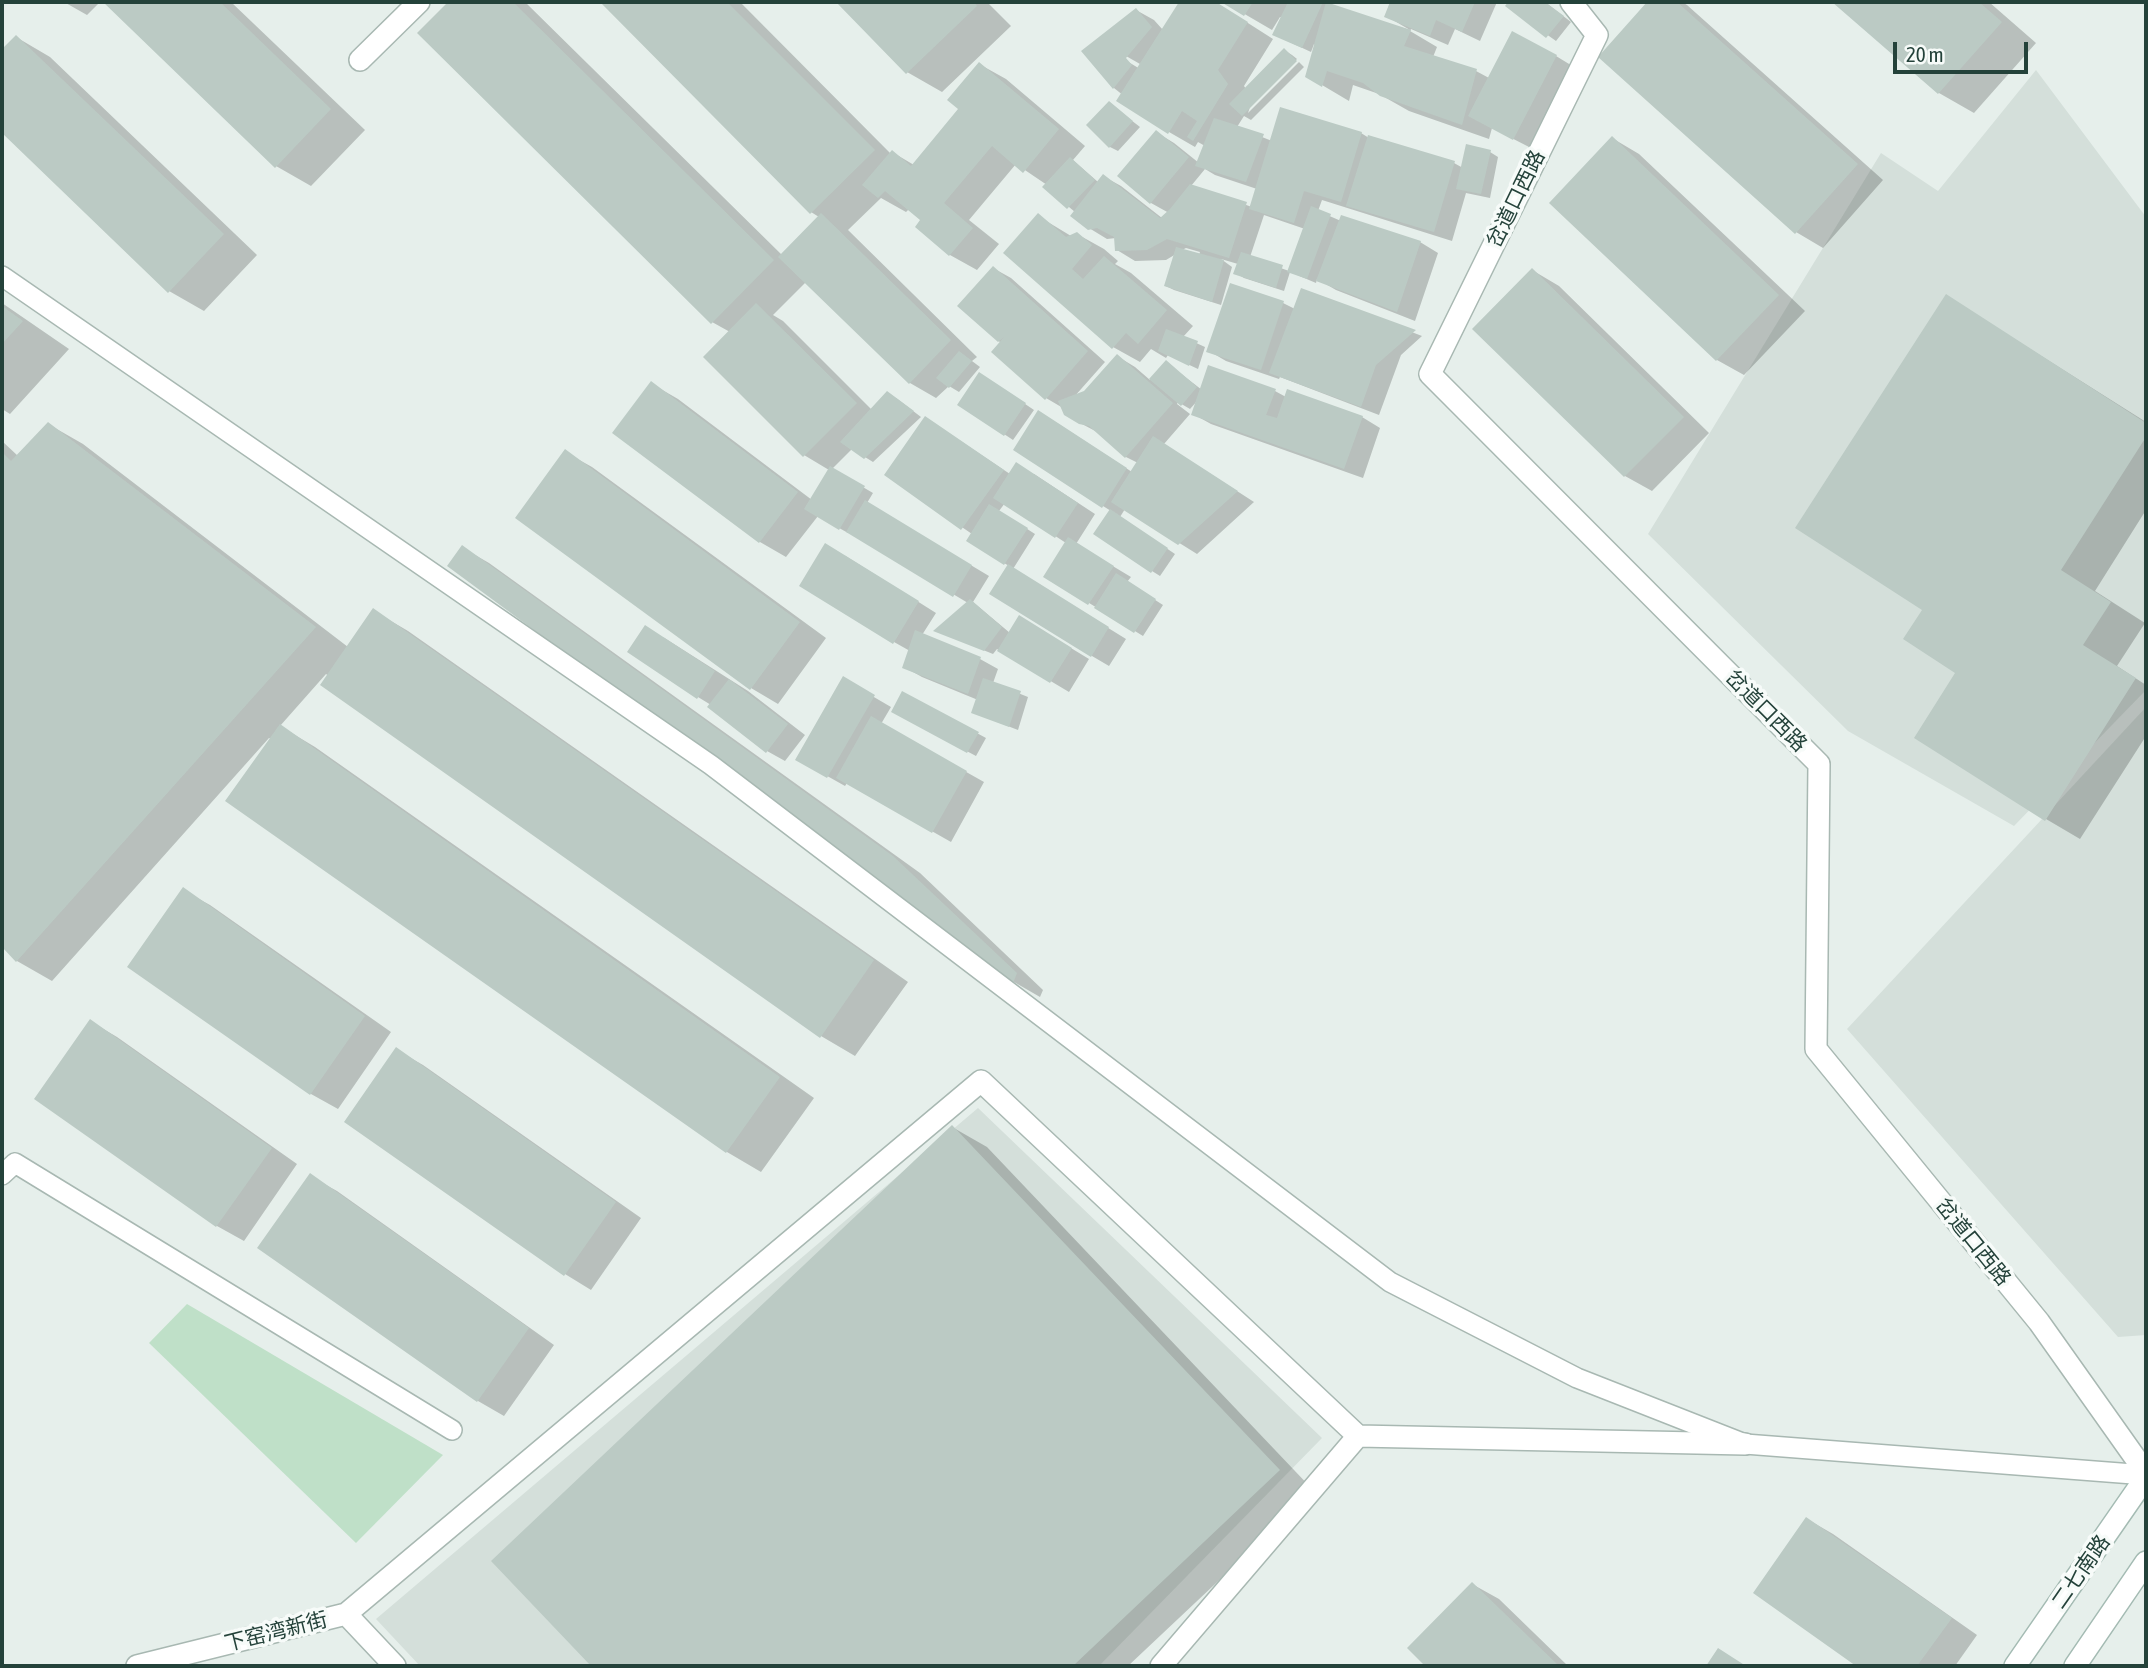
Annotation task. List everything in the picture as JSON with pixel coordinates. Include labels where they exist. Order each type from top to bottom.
[{"type":"street","points":[[360,60],[419,2]]},
{"type":"street","name":"岔道口西路","points":[[1571,2],[1597,35],[1430,374],[1819,764],[1816,1049],[2039,1322],[2146,1475]]},
{"type":"street","points":[[346,1614],[981,1081],[1358,1436],[1745,1444]]},
{"type":"street","points":[[1161,1666],[1358,1436]]},
{"type":"street","name":"二七南路","points":[[2015,1666],[2146,1475]]},
{"type":"street","points":[[2075,1666],[2146,1562]]},
{"type":"street","name":"下窑湾新街","points":[[137,1666],[346,1614],[396,1666]]},
{"type":"lane","points":[[2,276],[711,765],[1390,1282],[1577,1378],[1745,1444],[2146,1475]]},
{"type":"lane","points":[[2,1175],[15,1163],[452,1430]]},
{"type":"shaded area","points":[[2036,70],[2146,217],[2146,690],[2014,826],[1848,731],[1648,534],[1881,153],[1938,191]]},
{"type":"shaded area","points":[[2146,707],[2146,1335],[2118,1337],[1847,1029]]},
{"type":"shaded area","points":[[978,1108],[1322,1438],[1099,1666],[420,1666],[376,1619]]},
{"type":"green space","points":[[187,1304],[443,1455],[356,1543],[149,1343]]},
{"type":"building","points":[[103,2],[220,2],[331,109],[275,168]]},
{"type":"building","points":[[448,2],[513,2],[774,260],[711,324],[417,33]]},
{"type":"building","points":[[600,2],[727,2],[875,150],[810,214]]},
{"type":"building","points":[[836,2],[974,2],[977,6],[906,74]]},
{"type":"building","points":[[1179,2],[1216,2],[1248,22],[1218,70],[1228,84],[1193,141],[1187,137],[1197,121],[1182,111],[1168,134],[1116,101]]},
{"type":"building","points":[[1221,2],[1253,2],[1244,16]]},
{"type":"building","points":[[1288,2],[1323,2],[1302,48],[1272,35]]},
{"type":"building","points":[[1326,2],[1411,30],[1404,46],[1477,69],[1462,125],[1380,96],[1363,83],[1327,71],[1322,87],[1305,77]]},
{"type":"building","points":[[1390,2],[1475,2],[1462,32],[1436,20],[1430,36],[1384,17]]},
{"type":"building","points":[[1508,2],[1545,2],[1564,16],[1546,38],[1505,6]]},
{"type":"building","points":[[1647,2],[1677,2],[1858,164],[1795,234],[1598,57]]},
{"type":"building","points":[[1832,2],[1979,2],[2002,22],[1938,94]]},
{"type":"building","points":[[1136,8],[1152,27],[1126,58],[1132,65],[1113,89],[1081,51]]},
{"type":"building","points":[[1512,31],[1557,55],[1513,140],[1468,116]]},
{"type":"building","points":[[16,35],[224,234],[168,293],[2,133],[2,49]]},
{"type":"building","points":[[1284,48],[1297,61],[1242,116],[1229,104]]},
{"type":"building","points":[[979,62],[1059,129],[1023,173],[992,146],[944,203],[973,228],[949,256],[915,227],[920,220],[885,191],[878,198],[862,185],[892,150],[911,166],[958,109],[947,100]]},
{"type":"building","points":[[1109,101],[1133,121],[1109,148],[1086,125]]},
{"type":"building","points":[[1280,107],[1362,132],[1341,202],[1304,191],[1294,223],[1249,209]]},
{"type":"building","points":[[1214,118],[1264,134],[1246,182],[1195,166]]},
{"type":"building","points":[[1156,130],[1189,157],[1150,204],[1117,176]]},
{"type":"building","points":[[1368,135],[1455,161],[1434,232],[1346,206]]},
{"type":"building","points":[[1612,136],[1779,295],[1716,361],[1549,203]]},
{"type":"building","points":[[1466,144],[1491,150],[1481,194],[1456,189]]},
{"type":"building","points":[[1070,157],[1095,180],[1067,209],[1042,187]]},
{"type":"building","points":[[1103,174],[1160,218],[1190,184],[1247,202],[1229,258],[1167,239],[1147,250],[1115,251],[1114,237],[1097,228],[1088,230],[1070,216]]},
{"type":"building","points":[[1311,206],[1331,214],[1307,279],[1287,272]]},
{"type":"building","points":[[821,213],[951,340],[909,384],[778,257]]},
{"type":"building","points":[[1038,213],[1066,237],[1077,232],[1092,245],[1072,269],[1083,279],[1104,256],[1167,310],[1138,344],[1126,333],[1112,349],[1003,253]]},
{"type":"building","points":[[1341,215],[1421,241],[1397,312],[1316,281]]},
{"type":"building","points":[[1176,247],[1224,260],[1212,302],[1164,286]]},
{"type":"building","points":[[1241,252],[1283,265],[1276,288],[1233,274]]},
{"type":"building","points":[[993,266],[1088,351],[1045,400],[991,352],[1004,337],[998,342],[957,306]]},
{"type":"building","points":[[1532,268],[1684,417],[1624,477],[1472,329]]},
{"type":"building","points":[[1230,283],[1284,301],[1261,370],[1206,352]]},
{"type":"building","points":[[1301,288],[1416,330],[1376,365],[1361,407],[1269,373]]},
{"type":"building","points":[[1946,294],[2146,423],[2146,437],[2061,570],[2111,602],[2083,645],[2136,678],[2045,821],[1914,738],[1955,673],[1903,639],[1922,610],[1795,528]]},
{"type":"building","points":[[756,303],[857,403],[803,457],[703,357]]},
{"type":"building","points":[[2,306],[23,321],[2,344]]},
{"type":"building","points":[[1166,329],[1198,341],[1189,366],[1158,351]]},
{"type":"building","points":[[959,351],[972,361],[949,388],[936,378]]},
{"type":"building","points":[[1117,354],[1173,403],[1125,458],[1089,426],[1079,424],[1064,415],[1058,401],[1084,391]]},
{"type":"building","points":[[1166,360],[1197,387],[1181,406],[1149,379]]},
{"type":"building","points":[[1208,365],[1276,389],[1266,415],[1277,418],[1287,389],[1363,416],[1344,469],[1191,415]]},
{"type":"building","points":[[979,372],[1026,403],[1004,436],[957,405]]},
{"type":"building","points":[[651,381],[798,492],[759,543],[612,433]]},
{"type":"building","points":[[887,391],[914,411],[864,459],[840,442]]},
{"type":"building","points":[[1038,410],[1127,468],[1102,508],[1013,450]]},
{"type":"building","points":[[925,416],[1004,470],[961,530],[884,475]]},
{"type":"building","points":[[48,422],[316,627],[16,962],[2,947],[2,452],[11,461]]},
{"type":"building","points":[[1153,436],[1238,491],[1178,545],[1111,502]]},
{"type":"building","points":[[565,449],[800,622],[750,690],[515,518]]},
{"type":"building","points":[[1016,462],[1078,503],[1055,538],[993,498]]},
{"type":"building","points":[[830,466],[865,486],[839,530],[804,509]]},
{"type":"building","points":[[865,500],[972,565],[953,597],[846,532]]},
{"type":"building","points":[[989,504],[1028,528],[1004,565],[966,541]]},
{"type":"building","points":[[1110,509],[1168,548],[1151,573],[1093,534]]},
{"type":"building","points":[[1068,537],[1114,566],[1088,605],[1043,577]]},
{"type":"building","points":[[825,543],[919,601],[893,644],[799,586]]},
{"type":"building","points":[[462,545],[893,856],[1017,973],[1013,983],[447,566]]},
{"type":"building","points":[[1008,564],[1109,627],[1091,657],[989,594]]},
{"type":"building","points":[[1116,573],[1156,599],[1134,633],[1094,608]]},
{"type":"building","points":[[970,599],[1002,627],[984,651],[933,631]]},
{"type":"building","points":[[373,608],[874,960],[820,1038],[320,685]]},
{"type":"building","points":[[1019,615],[1072,648],[1050,683],[997,651]]},
{"type":"building","points":[[645,625],[715,671],[697,699],[627,652]]},
{"type":"building","points":[[915,630],[981,657],[968,694],[902,668]]},
{"type":"building","points":[[843,676],[875,695],[827,778],[795,760]]},
{"type":"building","points":[[983,678],[1021,691],[1009,727],[971,713]]},
{"type":"building","points":[[729,679],[788,724],[766,753],[707,707]]},
{"type":"building","points":[[902,691],[979,732],[967,753],[891,712]]},
{"type":"building","points":[[871,716],[967,771],[932,833],[836,778]]},
{"type":"building","points":[[280,724],[780,1077],[726,1153],[225,801]]},
{"type":"building","points":[[183,887],[365,1016],[310,1095],[127,967]]},
{"type":"building","points":[[90,1019],[272,1148],[216,1227],[34,1099]]},
{"type":"building","points":[[396,1047],[616,1202],[564,1276],[344,1122]]},
{"type":"building","points":[[952,1125],[1280,1470],[1073,1666],[591,1666],[491,1561]]},
{"type":"building","points":[[310,1173],[529,1328],[477,1402],[257,1248]]},
{"type":"building","points":[[1806,1517],[1952,1618],[1917,1666],[1856,1666],[1753,1593]]},
{"type":"building","points":[[1472,1582],[1559,1666],[1425,1666],[1407,1648]]},
{"type":"building","points":[[1718,1648],[1746,1666],[1706,1666]]}]
